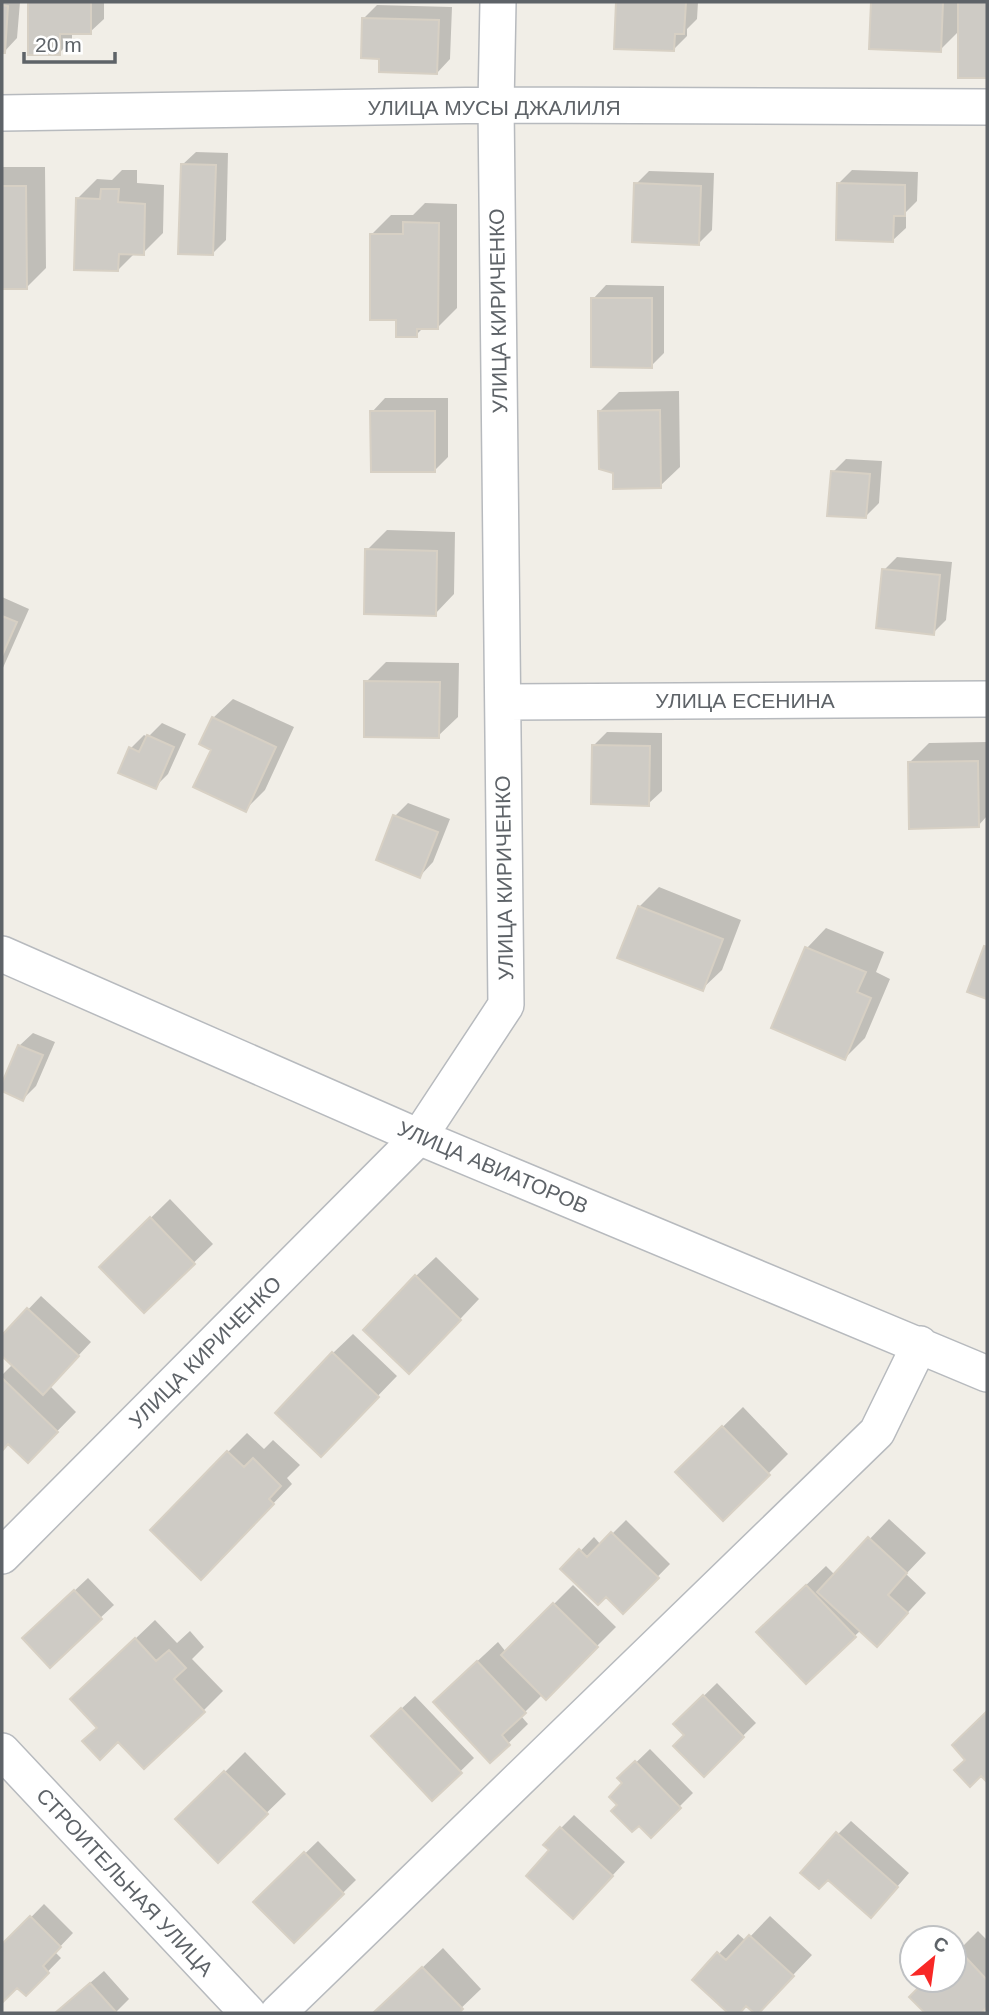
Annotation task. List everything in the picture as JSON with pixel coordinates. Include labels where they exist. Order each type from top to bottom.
[{"type":"street","name":"УЛИЦА КИРИЧЕНКО","points":[[2,1556],[419,1137],[506,1005],[496,105],[498,2]]},
{"type":"street","name":"УЛИЦА МУСЫ ДЖАЛИЛЯ","points":[[2,113],[496,105],[987,107]]},
{"type":"street","name":"УЛИЦА ЕСЕНИНА","points":[[503,702],[987,699]]},
{"type":"street","name":"УЛИЦА АВИАТОРОВ","points":[[2,954],[419,1137],[987,1374]]},
{"type":"street","points":[[278,2013],[877,1432],[920,1344]]},
{"type":"street","name":"СТРОИТЕЛЬНАЯ УЛИЦА","points":[[2,1751],[248,2013]]},
{"type":"building","points":[[28,2],[91,2],[91,34],[60,34],[60,55],[28,55]]},
{"type":"building","points":[[616,2],[686,2],[684,34],[675,34],[674,51],[614,49]]},
{"type":"building","points":[[871,2],[943,2],[941,52],[869,49]]},
{"type":"building","points":[[958,2],[987,2],[987,78],[958,78]]},
{"type":"building","points":[[2,5],[8,6],[5,53],[2,53]]},
{"type":"building","points":[[362,18],[439,20],[437,74],[379,72],[379,59],[361,58]]},
{"type":"building","points":[[181,164],[216,165],[213,255],[178,254]]},
{"type":"building","points":[[634,183],[701,186],[699,245],[632,242]]},
{"type":"building","points":[[837,183],[905,185],[905,216],[894,216],[893,242],[836,240]]},
{"type":"building","points":[[2,186],[26,186],[27,289],[2,289]]},
{"type":"building","points":[[101,189],[119,189],[118,202],[145,204],[144,255],[119,254],[118,271],[74,270],[76,198],[100,199]]},
{"type":"building","points":[[403,222],[439,223],[438,329],[417,329],[417,337],[396,337],[396,320],[370,320],[370,234],[403,234]]},
{"type":"building","points":[[591,298],[652,298],[652,368],[591,367]]},
{"type":"building","points":[[660,410],[661,488],[613,489],[613,473],[599,469],[598,411]]},
{"type":"building","points":[[370,411],[435,411],[435,472],[371,472]]},
{"type":"building","points":[[831,471],[870,474],[866,518],[827,516]]},
{"type":"building","points":[[365,549],[437,551],[436,616],[364,614]]},
{"type":"building","points":[[882,569],[940,575],[934,635],[876,628]]},
{"type":"building","points":[[2,616],[17,622],[2,656]]},
{"type":"building","points":[[364,681],[440,682],[439,738],[364,737]]},
{"type":"building","points":[[212,717],[276,747],[246,812],[193,787],[211,750],[199,744]]},
{"type":"building","points":[[147,735],[174,747],[156,789],[118,773],[129,747],[139,752]]},
{"type":"building","points":[[592,745],[650,746],[649,806],[591,804]]},
{"type":"building","points":[[978,761],[979,827],[909,829],[908,762]]},
{"type":"building","points":[[393,815],[438,832],[420,878],[376,860]]},
{"type":"building","points":[[638,906],[723,939],[703,991],[617,958]]},
{"type":"building","points":[[984,946],[987,947],[987,999],[967,992]]},
{"type":"building","points":[[805,947],[866,972],[857,992],[871,998],[845,1060],[771,1028]]},
{"type":"building","points":[[18,1045],[43,1055],[23,1101],[2,1091],[2,1083]]},
{"type":"building","points":[[150,1217],[195,1264],[144,1313],[99,1267]]},
{"type":"building","points":[[415,1275],[461,1320],[409,1374],[363,1330]]},
{"type":"building","points":[[27,1308],[79,1356],[43,1395],[2,1356],[2,1335]]},
{"type":"building","points":[[332,1352],[379,1397],[321,1457],[275,1413]]},
{"type":"building","points":[[2,1378],[58,1432],[28,1463],[8,1444],[2,1451]]},
{"type":"building","points":[[722,1426],[770,1475],[723,1521],[675,1472]]},
{"type":"building","points":[[227,1451],[244,1467],[253,1458],[281,1486],[269,1499],[274,1504],[201,1580],[150,1530]]},
{"type":"building","points":[[611,1532],[659,1578],[623,1614],[606,1597],[598,1605],[560,1569],[579,1549],[587,1557]]},
{"type":"building","points":[[868,1537],[907,1573],[888,1595],[908,1613],[877,1647],[817,1592]]},
{"type":"building","points":[[806,1585],[856,1637],[806,1684],[756,1632]]},
{"type":"building","points":[[74,1590],[102,1619],[50,1668],[22,1638]]},
{"type":"building","points":[[553,1603],[598,1647],[546,1700],[501,1655]]},
{"type":"building","points":[[135,1638],[156,1661],[169,1650],[186,1668],[174,1679],[205,1712],[144,1769],[118,1742],[100,1760],[82,1741],[97,1728],[70,1699]]},
{"type":"building","points":[[477,1661],[526,1713],[502,1735],[510,1745],[490,1763],[433,1702]]},
{"type":"building","points":[[703,1695],[744,1737],[704,1777],[673,1746],[684,1735],[673,1724]]},
{"type":"building","points":[[401,1708],[462,1773],[432,1801],[371,1736]]},
{"type":"building","points":[[987,1711],[987,1782],[981,1776],[970,1787],[954,1770],[965,1760],[952,1745]]},
{"type":"building","points":[[635,1761],[681,1808],[651,1838],[639,1826],[632,1832],[611,1811],[617,1805],[609,1797],[622,1783],[617,1778]]},
{"type":"building","points":[[224,1771],[268,1814],[218,1863],[175,1819]]},
{"type":"building","points":[[560,1827],[613,1876],[573,1919],[526,1876],[549,1850],[543,1845]]},
{"type":"building","points":[[836,1832],[898,1887],[871,1918],[828,1880],[819,1889],[800,1873]]},
{"type":"building","points":[[304,1852],[344,1894],[294,1943],[253,1902]]},
{"type":"building","points":[[30,1916],[61,1947],[43,1966],[49,1973],[26,1996],[17,1988],[3,2002],[2,1944]]},
{"type":"building","points":[[749,1935],[794,1976],[759,2013],[754,2013],[746,2006],[740,2013],[728,2013],[692,1980],[717,1952],[726,1960]]},
{"type":"building","points":[[968,1960],[987,1980],[987,2007],[981,2013],[925,2013],[909,1997],[912,1994],[968,1994]]},
{"type":"building","points":[[422,1967],[463,2009],[459,2013],[373,2013]]},
{"type":"building","points":[[90,1983],[117,2013],[55,2013]]}]
